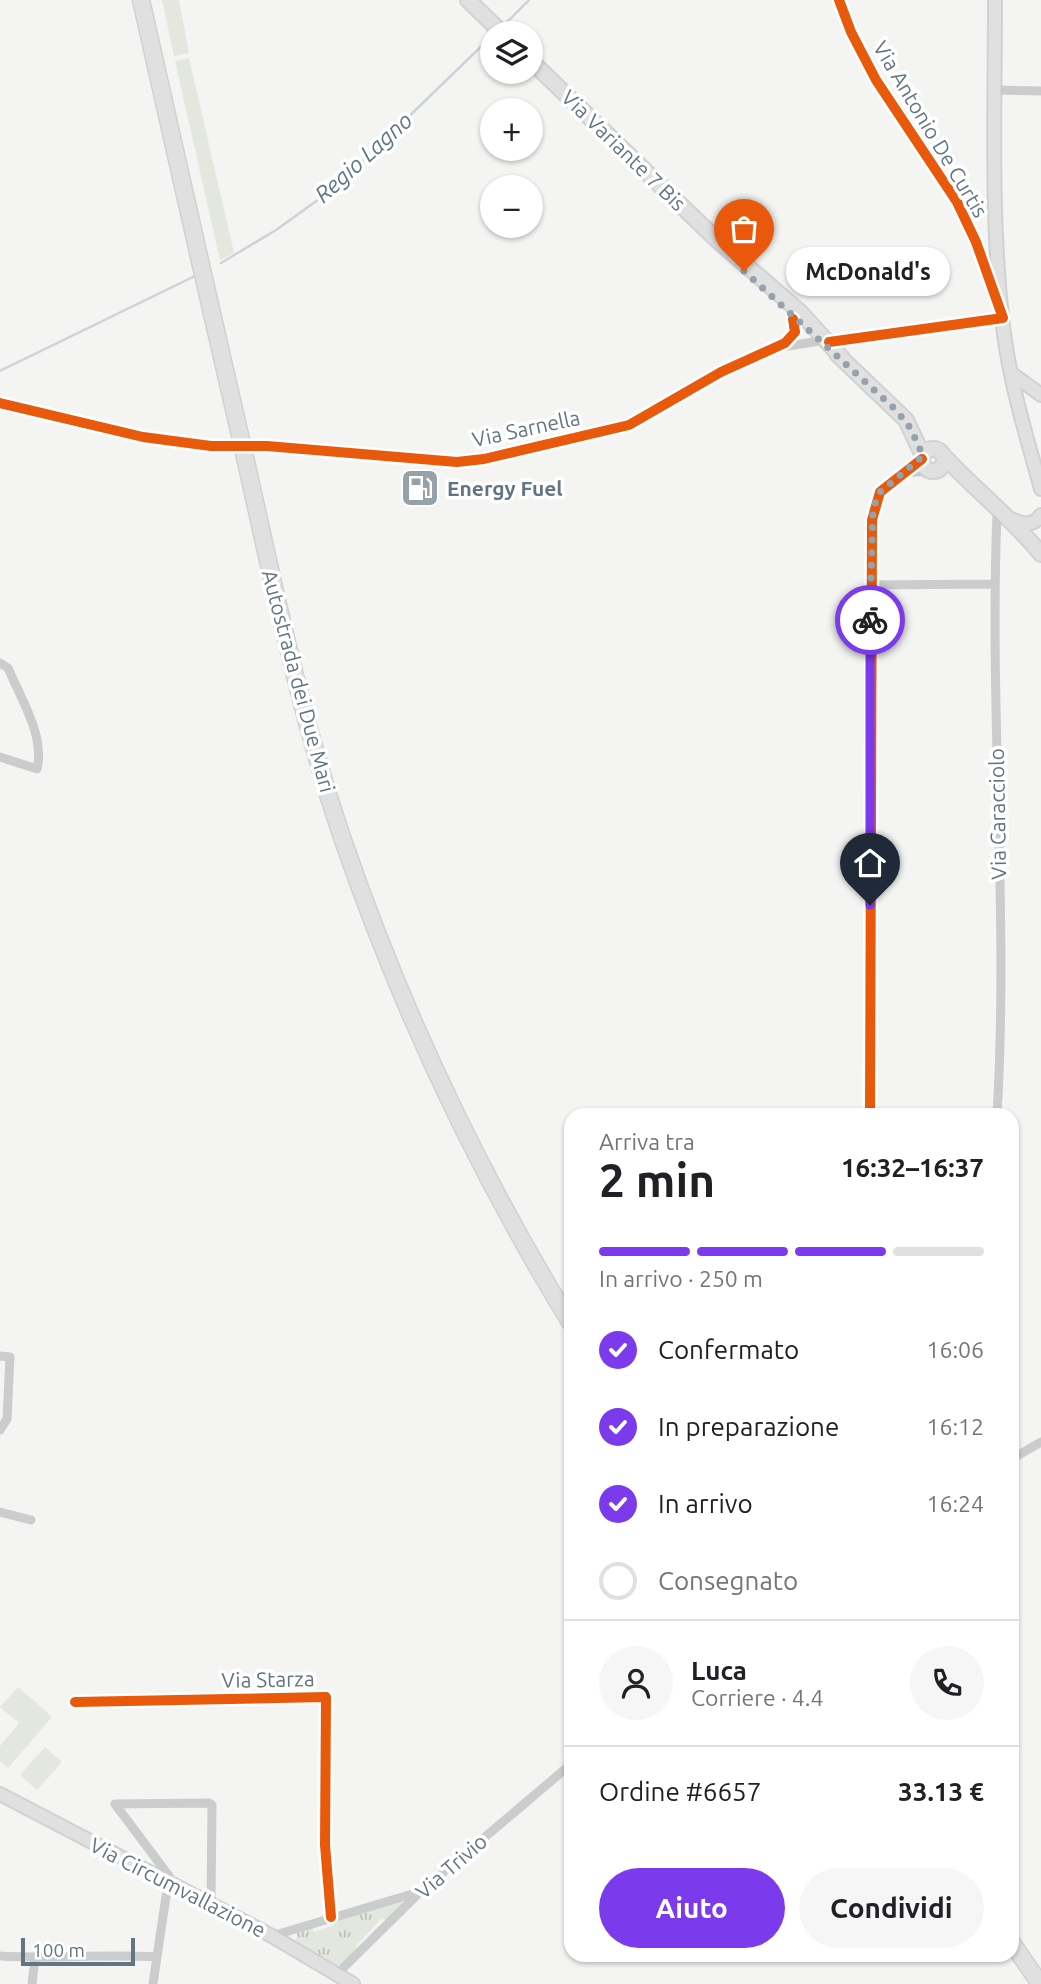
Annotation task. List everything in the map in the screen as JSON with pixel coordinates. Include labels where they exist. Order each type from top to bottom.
[{"type":"highway","name":"Autostrada dei Due Mari","points":[[141,0],[289,652],[342,838],[390,968],[446,1093],[502,1205],[564,1312]]},
{"type":"highway","name":"Autostrada dei Due Mari","points":[[152,0],[296,637],[352,835],[400,964],[455,1090],[511,1200],[564,1292]]},
{"type":"highway","points":[[1019,1953],[1040,1984]]},
{"type":"highway","points":[[1012,1962],[1027,1984]]},
{"type":"main road","points":[[468,0],[490,21]]},
{"type":"main road","points":[[995,0],[997,244],[1003,318],[1012,373],[1041,489]]},
{"type":"main road","name":"Via Variante 7 Bis","points":[[543,73],[717,240],[786,302],[911,429],[941,452],[1041,554]]},
{"type":"main road","name":"Via Variante 7 Bis","points":[[717,240],[727,256],[793,319],[804,335],[825,342]]},
{"type":"main road","name":"Via Variante 7 Bis","points":[[786,302],[804,335]]},
{"type":"main road","points":[[1012,373],[1041,395]]},
{"type":"main road","name":"Via Variante 7 Bis","points":[[911,429],[927,464],[968,482]]},
{"type":"main road","points":[[928,450],[941,452],[943,466],[927,464],[928,450]]},
{"type":"main road","points":[[1004,516],[1027,524],[1041,515]]},
{"type":"main road","name":"Via Circumvallazione","points":[[0,1794],[272,1936],[336,1978],[353,1984]]},
{"type":"street","name":"Via Antonio De Curtis","points":[[839,0],[851,32],[876,80],[957,202],[976,242],[1003,318]]},
{"type":"street","points":[[995,90],[1041,91]]},
{"type":"street","points":[[825,342],[1003,318]]},
{"type":"street","points":[[773,349],[793,335],[796,328],[793,319]]},
{"type":"street","points":[[773,349],[804,335]]},
{"type":"street","name":"Via Sarnella","points":[[267,446],[457,461],[484,459],[629,425],[721,372],[773,349]]},
{"type":"street","points":[[0,403],[144,438],[232,447]]},
{"type":"street","points":[[870,1108],[870,585],[873,508],[880,492],[901,473],[927,464]]},
{"type":"street","points":[[901,473],[927,464]]},
{"type":"street","name":"Via Caracciolo","points":[[997,1108],[1000,984],[994,584],[1004,516]]},
{"type":"street","points":[[870,585],[994,584]]},
{"type":"street","points":[[0,663],[8,668],[36,736],[40,757],[37,769],[0,757]]},
{"type":"street","points":[[0,1356],[10,1357],[7,1419],[0,1430]]},
{"type":"street","points":[[1019,1455],[1041,1442]]},
{"type":"street","points":[[0,1513],[31,1520]]},
{"type":"street","name":"Via Starza","points":[[75,1702],[326,1697],[325,1845],[331,1917]]},
{"type":"street","name":"Via Trivio","points":[[336,1978],[420,1892],[564,1770]]},
{"type":"street","points":[[153,1984],[169,1884],[166,1867],[115,1804],[212,1805],[211,1905]]},
{"type":"street","points":[[272,1936],[420,1892]]},
{"type":"street","points":[[0,1956],[35,1958],[109,1954],[157,1957]]},
{"type":"street","points":[[32,1984],[35,1958]]},
{"type":"green space","points":[[162,0],[179,0],[189,53],[174,56]]},
{"type":"green space","points":[[189,58],[234,253],[220,260],[175,61]]},
{"type":"green space","points":[[18,1687],[52,1717],[8,1768],[0,1761],[0,1746],[19,1723],[0,1707]]},
{"type":"green space","points":[[45,1747],[62,1762],[37,1790],[20,1775]]},
{"type":"green space","points":[[401,1902],[403,1904],[386,1920],[381,1919],[356,1946],[356,1950],[344,1964],[335,1966],[296,1943],[297,1933],[312,1927],[314,1932],[332,1926],[331,1921]]},
{"type":"waterway","points":[[508,21],[529,0]]},
{"type":"waterway","name":"Regio Lagno","points":[[221,263],[276,230],[336,187],[480,48]]},
{"type":"waterway","points":[[0,371],[195,276]]},
{"type":"tunnel","points":[[241,447],[267,446]]},
{"type":"cycle path","points":[[829,342],[1003,318],[976,242],[957,202],[876,80],[851,32],[839,0]]},
{"type":"cycle path","points":[[0,403],[143,437],[211,446],[267,446],[457,462],[484,459],[629,425],[721,372],[785,343],[795,332],[793,319]]},
{"type":"cycle path","points":[[870,1108],[872,520],[880,492],[922,459]]},
{"type":"cycle path","points":[[75,1702],[326,1697],[325,1845],[331,1917]]},
{"type":"way so far","points":[[744,271],[793,319],[842,358],[906,420],[923,456],[880,492],[873,508],[870,620]]},
{"type":"place","name":"McDonald's","points":[[744,271]]},
{"type":"place","name":"Energy Fuel","points":[[420,488]]},
{"type":"route","points":[[870,620],[870,905]]}]
